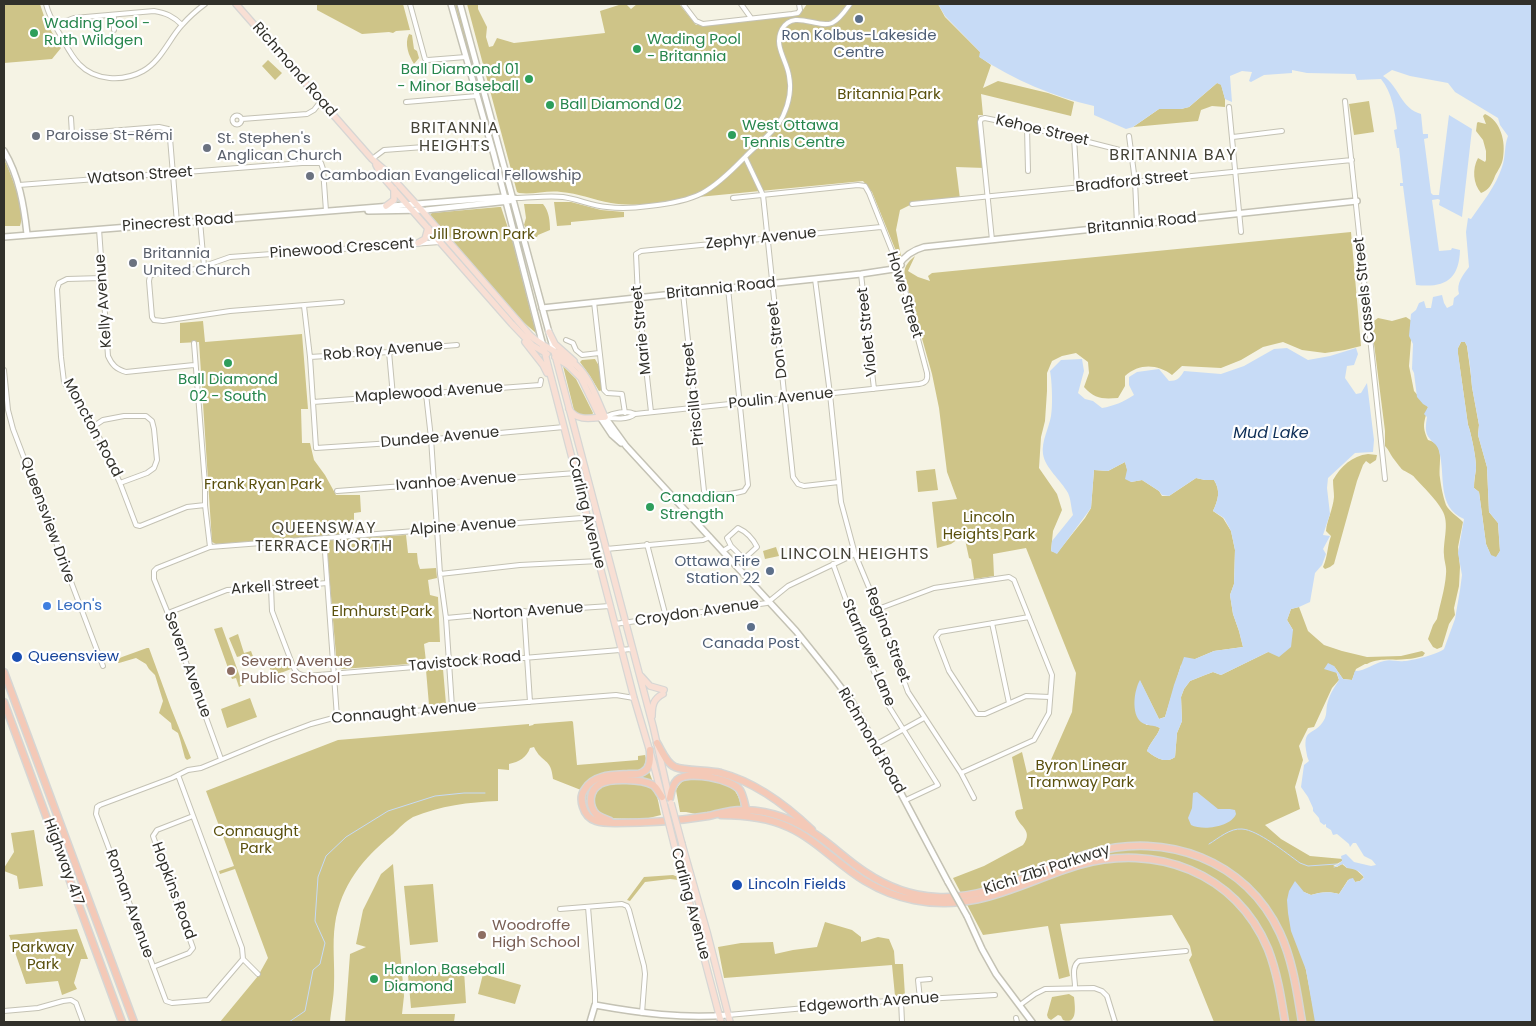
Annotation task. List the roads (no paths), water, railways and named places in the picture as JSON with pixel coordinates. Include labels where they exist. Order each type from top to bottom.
[{"type":"highway","points":[[4,672],[134,1022]]},
{"type":"highway","name":"Highway 417","points":[[4,702],[122,1022]]},
{"type":"highway","points":[[657,743],[667,760],[675,767],[718,773],[738,780],[781,805],[807,824],[818,836]]},
{"type":"highway","name":"Kichi Zībī Parkway","points":[[650,750],[650,764],[645,772],[600,777],[584,790],[582,801],[583,808],[587,814],[596,821],[633,823],[680,820],[730,810],[747,813],[776,822],[798,832],[864,881],[879,889],[904,898],[927,902],[952,903],[990,897],[1071,868],[1115,858],[1150,859],[1184,868],[1219,887],[1243,909],[1254,923],[1265,942],[1272,960],[1285,1022]]},
{"type":"highway","points":[[616,823],[598,815],[590,800],[592,792],[598,784],[611,780],[643,781],[655,787],[667,800],[674,784],[680,778],[687,776],[706,777],[728,782],[736,787],[742,795],[747,813]]},
{"type":"highway","name":"Kichi Zībī Parkway","points":[[747,813],[767,813],[782,817],[818,836],[859,868],[878,880],[910,892],[937,897],[958,897],[987,891],[1075,858],[1110,848],[1135,845],[1156,846],[1197,855],[1239,880],[1258,899],[1271,916],[1280,932],[1290,960],[1302,1022]]},
{"type":"main road","name":"Richmond Road","points":[[236,4],[372,159],[387,172],[440,242],[532,338],[578,367],[588,382],[603,417]]},
{"type":"main road","name":"Carling Avenue","points":[[452,4],[505,199],[634,698],[682,844],[730,1022]]},
{"type":"main road","name":"Carling Avenue","points":[[460,4],[514,198],[653,726],[674,844],[720,1019]]},
{"type":"main road","points":[[4,151],[19,185],[25,211],[27,234]]},
{"type":"main road","name":"Richmond Road","points":[[372,159],[382,176],[394,189],[412,206],[421,210],[497,302],[512,324],[532,345],[545,353],[555,354],[581,378],[612,435],[626,446],[770,601],[834,677],[852,702],[906,800],[996,974],[1032,1022]]},
{"type":"main road","points":[[386,206],[394,200],[394,189]]},
{"type":"main road","name":"Pinecrest Road","points":[[421,210],[514,198]]},
{"type":"main road","name":"Pinecrest Road","points":[[352,210],[386,206],[412,206],[505,199]]},
{"type":"main road","name":"Britannia Road","points":[[542,308],[894,269],[928,247],[1357,202]]},
{"type":"main road","name":"Pinecrest Road","points":[[4,237],[326,211],[383,211],[412,206]]},
{"type":"main road","points":[[418,243],[426,237],[428,228]]},
{"type":"main road","points":[[512,324],[543,365],[556,398]]},
{"type":"main road","points":[[549,332],[555,344],[570,356],[578,367]]},
{"type":"main road","points":[[569,409],[574,416],[584,418]]},
{"type":"main road","name":"Poulin Avenue","points":[[584,418],[603,417]]},
{"type":"main road","points":[[575,433],[578,423],[584,418]]},
{"type":"main road","points":[[638,673],[650,686],[663,692],[653,703],[653,726]]},
{"type":"main road","points":[[590,1022],[595,1005]]},
{"type":"main road","name":"Edgeworth Avenue","points":[[595,1005],[642,1013],[720,1019],[728,1015]]},
{"type":"street","points":[[46,4],[49,14],[78,64],[87,71],[110,78],[119,78],[143,71],[155,61],[182,24],[205,4]]},
{"type":"street","points":[[410,4],[425,59],[466,57]]},
{"type":"street","points":[[683,4],[696,21],[701,24],[796,13],[800,10],[799,4]]},
{"type":"street","points":[[741,4],[752,18]]},
{"type":"street","points":[[514,198],[562,197],[602,207],[625,208],[678,203],[693,198],[713,187],[782,118],[791,88],[789,74],[779,44],[782,29],[786,24],[793,21],[806,20],[829,24],[841,16],[850,4]]},
{"type":"street","points":[[55,25],[74,18],[154,11],[172,15],[182,24]]},
{"type":"street","points":[[114,14],[114,30]]},
{"type":"street","points":[[406,102],[477,96]]},
{"type":"street","points":[[242,119],[307,114],[314,110],[321,101]]},
{"type":"street","name":"Cassels Street","points":[[1346,101],[1384,479]]},
{"type":"street","points":[[1229,107],[1241,232]]},
{"type":"street","points":[[71,118],[72,134],[159,127],[168,129],[177,223]]},
{"type":"street","name":"Kehoe Street","points":[[988,196],[981,119],[986,118],[1027,127],[1131,153]]},
{"type":"street","points":[[1027,127],[1028,171]]},
{"type":"street","points":[[1233,137],[1282,131]]},
{"type":"street","points":[[1129,136],[1135,181],[1137,224]]},
{"type":"street","points":[[1074,138],[1077,188]]},
{"type":"street","points":[[372,159],[384,150],[490,142]]},
{"type":"street","name":"Don Street","points":[[745,157],[763,195],[793,477],[798,484],[804,486],[839,482]]},
{"type":"street","name":"Bradford Street","points":[[912,204],[1352,160]]},
{"type":"street","name":"Watson Street","points":[[19,185],[302,162],[321,163],[326,211]]},
{"type":"street","name":"Howe Street","points":[[763,195],[862,185],[869,193],[898,266],[927,373],[926,380]]},
{"type":"street","points":[[733,198],[763,195]]},
{"type":"street","points":[[988,196],[992,240]]},
{"type":"street","points":[[200,221],[204,266]]},
{"type":"street","name":"Zephyr Avenue","points":[[641,250],[881,227]]},
{"type":"street","name":"Kelly Avenue","points":[[99,229],[108,356],[112,364],[118,370],[126,372],[194,365]]},
{"type":"street","name":"Pinewood Crescent","points":[[342,302],[230,311],[163,321],[154,320],[152,317],[149,281],[150,276],[154,274],[180,272],[230,257],[440,242]]},
{"type":"street","name":"Marie Street","points":[[641,250],[636,254],[638,297],[651,412]]},
{"type":"street","name":"Violet Street","points":[[861,274],[874,389]]},
{"type":"street","name":"Moncton Road","points":[[102,278],[67,279],[59,283],[57,289],[64,382],[94,426],[120,483],[136,525],[140,526],[187,507],[206,505]]},
{"type":"street","name":"Regina Street","points":[[815,279],[830,394],[841,502],[855,554],[878,609],[908,692],[961,773],[974,798]]},
{"type":"street","points":[[728,288],[739,403]]},
{"type":"street","name":"Priscilla Street","points":[[683,293],[704,491],[708,494],[735,493],[744,491],[747,488],[739,403]]},
{"type":"street","points":[[594,301],[603,388],[606,393],[622,394],[625,412]]},
{"type":"street","points":[[304,306],[313,402]]},
{"type":"street","points":[[566,340],[573,343],[576,350],[582,355],[599,353]]},
{"type":"street","points":[[194,342],[194,365],[210,547]]},
{"type":"street","name":"Rob Roy Avenue","points":[[310,357],[457,345]]},
{"type":"street","points":[[389,352],[393,396]]},
{"type":"street","name":"Queensview Drive","points":[[4,370],[8,410],[14,429],[103,666]]},
{"type":"street","name":"Maplewood Avenue","points":[[313,402],[540,385],[541,380]]},
{"type":"street","name":"Poulin Avenue","points":[[603,417],[613,419],[651,412],[919,384],[924,383],[926,380]]},
{"type":"street","points":[[426,394],[452,707]]},
{"type":"street","name":"Dundee Avenue","points":[[313,402],[316,448],[564,427]]},
{"type":"street","name":"Poulin Avenue","points":[[603,417],[625,412],[635,414]]},
{"type":"street","points":[[94,426],[103,420],[124,416],[146,416],[152,421],[157,460],[154,468],[147,473],[120,483]]},
{"type":"street","name":"Ivanhoe Avenue","points":[[337,491],[576,473]]},
{"type":"street","name":"Alpine Avenue","points":[[154,572],[157,568],[210,547],[438,528],[588,518],[598,519]]},
{"type":"street","points":[[738,528],[744,530],[757,547],[746,557],[742,557],[731,546],[726,538],[738,528]]},
{"type":"street","points":[[606,549],[703,540],[710,537]]},
{"type":"street","points":[[324,538],[337,717]]},
{"type":"street","points":[[647,544],[666,617]]},
{"type":"street","points":[[722,551],[731,546]]},
{"type":"street","name":"Croydon Avenue","points":[[615,624],[762,604],[770,601],[788,586],[855,554]]},
{"type":"street","points":[[440,574],[520,564],[599,562]]},
{"type":"street","name":"Starflower Lane","points":[[833,564],[859,636],[888,704],[938,785],[906,800]]},
{"type":"street","name":"Severn Avenue","points":[[154,572],[154,579],[221,759]]},
{"type":"street","points":[[878,609],[934,588],[1009,577],[1014,580],[1052,675],[1049,713],[1034,740],[961,773]]},
{"type":"street","name":"Arkell Street","points":[[168,613],[227,590],[327,583]]},
{"type":"street","name":"Tavistock Road","points":[[271,588],[272,611],[296,673],[300,675],[632,649]]},
{"type":"street","name":"Norton Avenue","points":[[446,618],[610,606]]},
{"type":"street","points":[[524,611],[530,702]]},
{"type":"street","points":[[1029,617],[940,632],[936,638],[949,671],[977,714],[985,714],[1026,696],[1050,697]]},
{"type":"street","points":[[992,623],[1009,703]]},
{"type":"street","name":"Connaught Avenue","points":[[100,805],[295,730],[337,717],[616,695],[634,698]]},
{"type":"street","points":[[875,745],[924,718]]},
{"type":"street","points":[[178,775],[242,948],[243,959],[258,974]]},
{"type":"street","name":"Roman Avenue","points":[[100,805],[97,808],[96,814],[165,999],[168,1002],[208,1000],[243,959]]},
{"type":"street","name":"Hopkins Road","points":[[153,967],[189,953],[193,948],[153,836],[155,831],[193,816]]},
{"type":"street","points":[[560,909],[622,904],[627,906],[644,966],[642,1013]]},
{"type":"street","points":[[588,908],[595,1005]]},
{"type":"street","points":[[1075,988],[1074,968],[1080,960],[1186,952]]},
{"type":"street","points":[[920,999],[918,980],[930,979]]},
{"type":"street","points":[[1020,1005],[1044,989],[1094,988],[1104,994],[1109,1001],[1115,1022]]},
{"type":"street","name":"Edgeworth Avenue","points":[[728,1015],[901,1000],[995,995]]},
{"type":"street","points":[[4,1011],[25,1011],[71,1000],[76,1003],[83,1022]]},
{"type":"street","points":[[901,1000],[902,1022]]},
{"type":"water","points":[[938,4],[1532,4],[1532,1022],[1315,1022],[1306,970],[1291,931],[1287,900],[1289,891],[1295,881],[1304,892],[1311,895],[1325,892],[1339,894],[1349,879],[1353,878],[1355,882],[1364,878],[1360,872],[1347,868],[1343,864],[1333,868],[1342,861],[1341,856],[1346,854],[1354,862],[1371,866],[1376,865],[1372,860],[1364,856],[1356,843],[1353,843],[1350,847],[1337,834],[1333,835],[1331,830],[1326,827],[1326,824],[1324,825],[1320,822],[1301,787],[1304,765],[1309,761],[1306,750],[1306,738],[1324,720],[1329,698],[1339,680],[1337,673],[1324,669],[1328,663],[1334,666],[1343,679],[1352,680],[1355,671],[1363,670],[1380,662],[1389,660],[1408,661],[1436,653],[1444,649],[1455,619],[1462,575],[1458,553],[1464,519],[1455,514],[1449,507],[1446,499],[1439,451],[1428,437],[1426,431],[1427,417],[1424,414],[1428,407],[1417,397],[1412,369],[1413,344],[1409,336],[1411,314],[1416,310],[1419,303],[1424,301],[1426,308],[1431,308],[1433,297],[1442,295],[1447,308],[1453,305],[1454,298],[1459,294],[1459,283],[1469,267],[1466,232],[1468,218],[1471,219],[1488,194],[1496,181],[1503,163],[1508,136],[1500,125],[1498,118],[1455,92],[1448,83],[1410,76],[1392,70],[1383,76],[1393,85],[1409,107],[1421,114],[1423,134],[1428,134],[1428,138],[1424,139],[1431,193],[1433,195],[1439,195],[1449,115],[1472,129],[1462,217],[1439,205],[1440,200],[1432,200],[1439,251],[1451,250],[1452,248],[1460,250],[1457,269],[1448,280],[1442,283],[1426,286],[1416,285],[1403,186],[1400,186],[1400,183],[1403,183],[1399,148],[1397,148],[1394,130],[1397,129],[1395,116],[1390,96],[1381,79],[1357,80],[1355,74],[1307,73],[1292,70],[1292,73],[1264,75],[1251,82],[1249,81],[1252,72],[1242,71],[1230,76],[1232,102],[1225,99],[1221,85],[1217,83],[1189,107],[1159,109],[1133,127],[1126,129],[1094,115],[1094,106],[1049,93],[1020,80],[979,57],[980,52],[945,16]],"holes":[[[1461,342],[1465,342],[1479,425],[1478,435],[1487,467],[1489,512],[1498,523],[1500,551],[1496,557],[1491,555],[1486,544],[1479,492],[1474,488],[1476,460],[1468,425],[1458,354]]]},
{"type":"water","name":"Mud Lake","points":[[1287,348],[1308,360],[1356,348],[1358,354],[1354,365],[1347,366],[1345,378],[1356,394],[1361,393],[1367,383],[1374,440],[1373,452],[1355,453],[1328,478],[1327,488],[1330,514],[1323,535],[1330,536],[1323,549],[1326,554],[1322,565],[1315,573],[1310,602],[1291,609],[1287,620],[1293,630],[1291,647],[1279,657],[1268,652],[1221,675],[1213,672],[1190,681],[1181,697],[1182,721],[1177,733],[1175,757],[1164,760],[1147,751],[1160,728],[1143,723],[1138,718],[1135,708],[1136,690],[1140,680],[1159,719],[1165,717],[1184,657],[1195,659],[1214,651],[1243,647],[1233,614],[1230,595],[1234,584],[1235,550],[1231,531],[1224,518],[1213,511],[1218,496],[1218,488],[1214,480],[1196,478],[1169,496],[1162,495],[1142,480],[1131,482],[1125,479],[1127,470],[1125,462],[1108,471],[1094,470],[1091,508],[1057,554],[1051,551],[1052,541],[1073,515],[1068,493],[1050,469],[1043,454],[1043,445],[1052,412],[1050,371],[1061,360],[1082,359],[1084,371],[1078,393],[1102,408],[1126,400],[1134,395],[1129,385],[1129,377],[1137,372],[1159,369],[1169,381],[1178,379],[1184,371],[1221,374],[1244,366],[1274,349]]},
{"type":"water","points":[[1197,792],[1218,809],[1235,810],[1236,814],[1229,822],[1216,827],[1202,828],[1191,825],[1188,818],[1192,808],[1193,793]]},
{"type":"waterway","points":[[289,1022],[305,1011],[313,970],[320,964],[325,943],[315,921],[318,877],[326,856],[346,837],[388,811],[435,796],[485,793]]},
{"type":"waterway","points":[[1209,844],[1229,832],[1238,829],[1249,830],[1280,848],[1300,863],[1308,866],[1337,864]]},
{"type":"place","name":"Ron Kolbus-Lakeside Centre","points":[[859,19]]},
{"type":"place","name":"Wading Pool - Ruth Wildgen","points":[[34,33]]},
{"type":"place","name":"Wading Pool - Britannia","points":[[637,49]]},
{"type":"place","name":"Ball Diamond 01 - Minor Baseball","points":[[529,79]]},
{"type":"place","name":"Ball Diamond 02","points":[[550,105]]},
{"type":"place","name":"West Ottawa Tennis Centre","points":[[732,135]]},
{"type":"place","name":"Paroisse St-Rémi","points":[[36,136]]},
{"type":"place","name":"St. Stephen's Anglican Church","points":[[207,148]]},
{"type":"place","name":"Cambodian Evangelical Fellowship","points":[[310,176]]},
{"type":"place","name":"Britannia United Church","points":[[133,263]]},
{"type":"place","name":"Ball Diamond 02 - South","points":[[228,363]]},
{"type":"place","name":"Canadian Strength","points":[[650,507]]},
{"type":"place","name":"Ottawa Fire Station 22","points":[[770,571]]},
{"type":"place","name":"Leon's","points":[[47,606]]},
{"type":"place","name":"Canada Post","points":[[751,627]]},
{"type":"place","name":"Queensview","points":[[17,657]]},
{"type":"place","name":"Severn Avenue Public School","points":[[231,671]]},
{"type":"place","name":"Lincoln Fields","points":[[737,885]]},
{"type":"place","name":"Woodroffe High School","points":[[482,935]]},
{"type":"place","name":"Hanlon Baseball Diamond","points":[[374,979]]},
{"type":"district","name":"BRITANNIA HEIGHTS","points":[[455,138]]},
{"type":"district","name":"BRITANNIA BAY","points":[[1173,156]]},
{"type":"district","name":"QUEENSWAY TERRACE NORTH","points":[[324,538]]},
{"type":"district","name":"LINCOLN HEIGHTS","points":[[855,555]]},
{"type":"park label","name":"Britannia Park","points":[[889,95]]},
{"type":"park label","name":"Jill Brown Park","points":[[482,235]]},
{"type":"park label","name":"Frank Ryan Park","points":[[263,485]]},
{"type":"park label","name":"Lincoln Heights Park","points":[[989,526]]},
{"type":"park label","name":"Elmhurst Park","points":[[382,612]]},
{"type":"park label","name":"Byron Linear Tramway Park","points":[[1081,774]]},
{"type":"park label","name":"Connaught Park","points":[[256,840]]},
{"type":"park label","name":"Parkway Park","points":[[43,956]]}]
